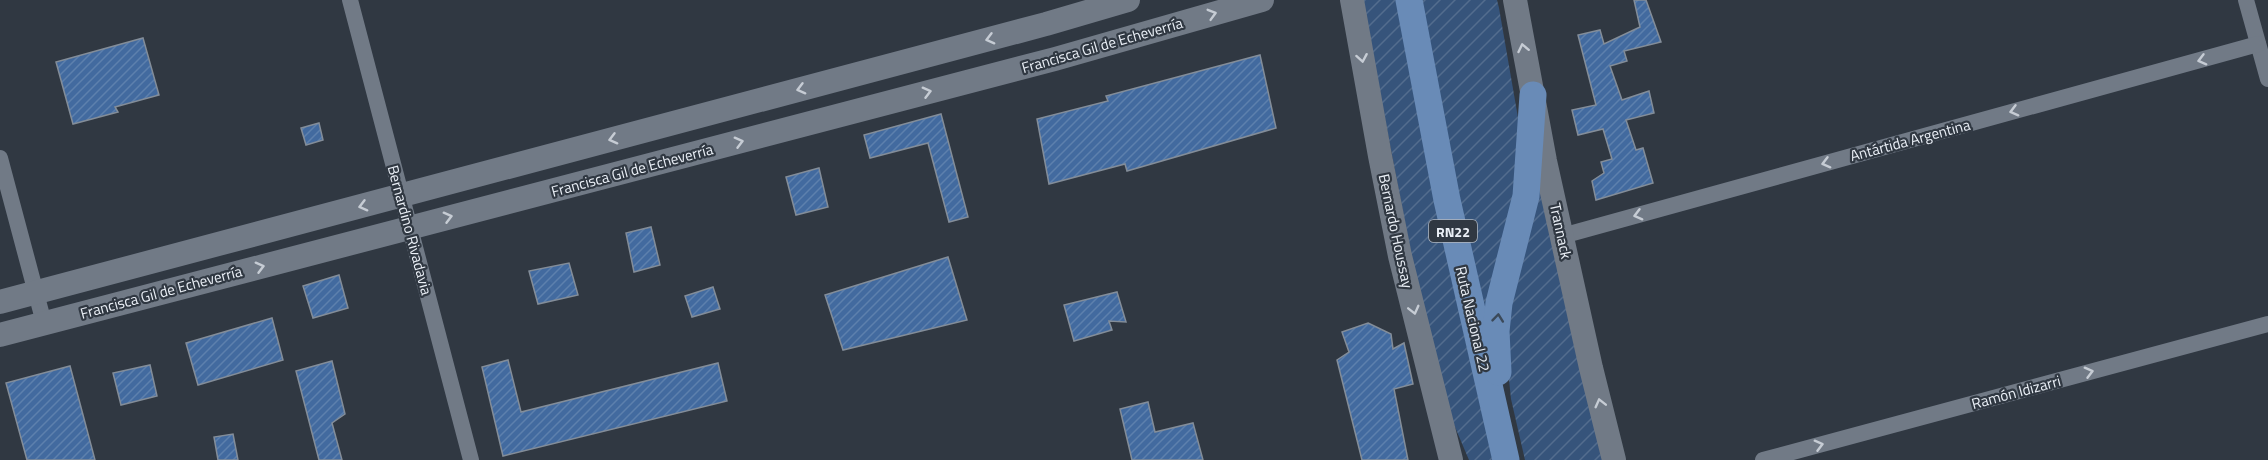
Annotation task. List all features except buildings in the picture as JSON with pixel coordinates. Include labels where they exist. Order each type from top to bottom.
[{"type":"main road","name":"Ruta Nacional 22","points":[[1409,0],[1447,200],[1508,460]]},
{"type":"main road","points":[[1508,460],[1496,331],[1503,281],[1526,196],[1533,94]]},
{"type":"street","name":"Bernardino Rivadavia","points":[[350,0],[471,460]]},
{"type":"street","name":"Francisca Gil de Echeverría","points":[[0,302],[1046,24],[1128,0]]},
{"type":"street","name":"Francisca Gil de Echeverría","points":[[0,335],[1055,59],[1262,0]]},
{"type":"street","name":"Bernardo Houssay","points":[[1352,0],[1400,256],[1451,460]]},
{"type":"street","name":"Trannack","points":[[1515,0],[1562,236],[1614,460]]},
{"type":"street","points":[[2246,0],[2268,79]]},
{"type":"street","points":[[1046,24],[1055,59]]},
{"type":"street","name":"Antártida Argentina","points":[[1562,236],[2258,44]]},
{"type":"street","points":[[0,158],[44,323]]},
{"type":"street","name":"Ramón Idizarri","points":[[1763,460],[2268,324]]},
{"type":"shaded area","points":[[1362,0],[1397,0],[1442,231],[1494,460],[1469,460],[1452,420],[1413,264]]},
{"type":"shaded area","points":[[1419,0],[1497,0],[1499,8],[1523,156],[1489,331],[1473,270]]},
{"type":"shaded area","points":[[1537,176],[1602,460],[1525,460],[1511,399],[1506,318]]}]
